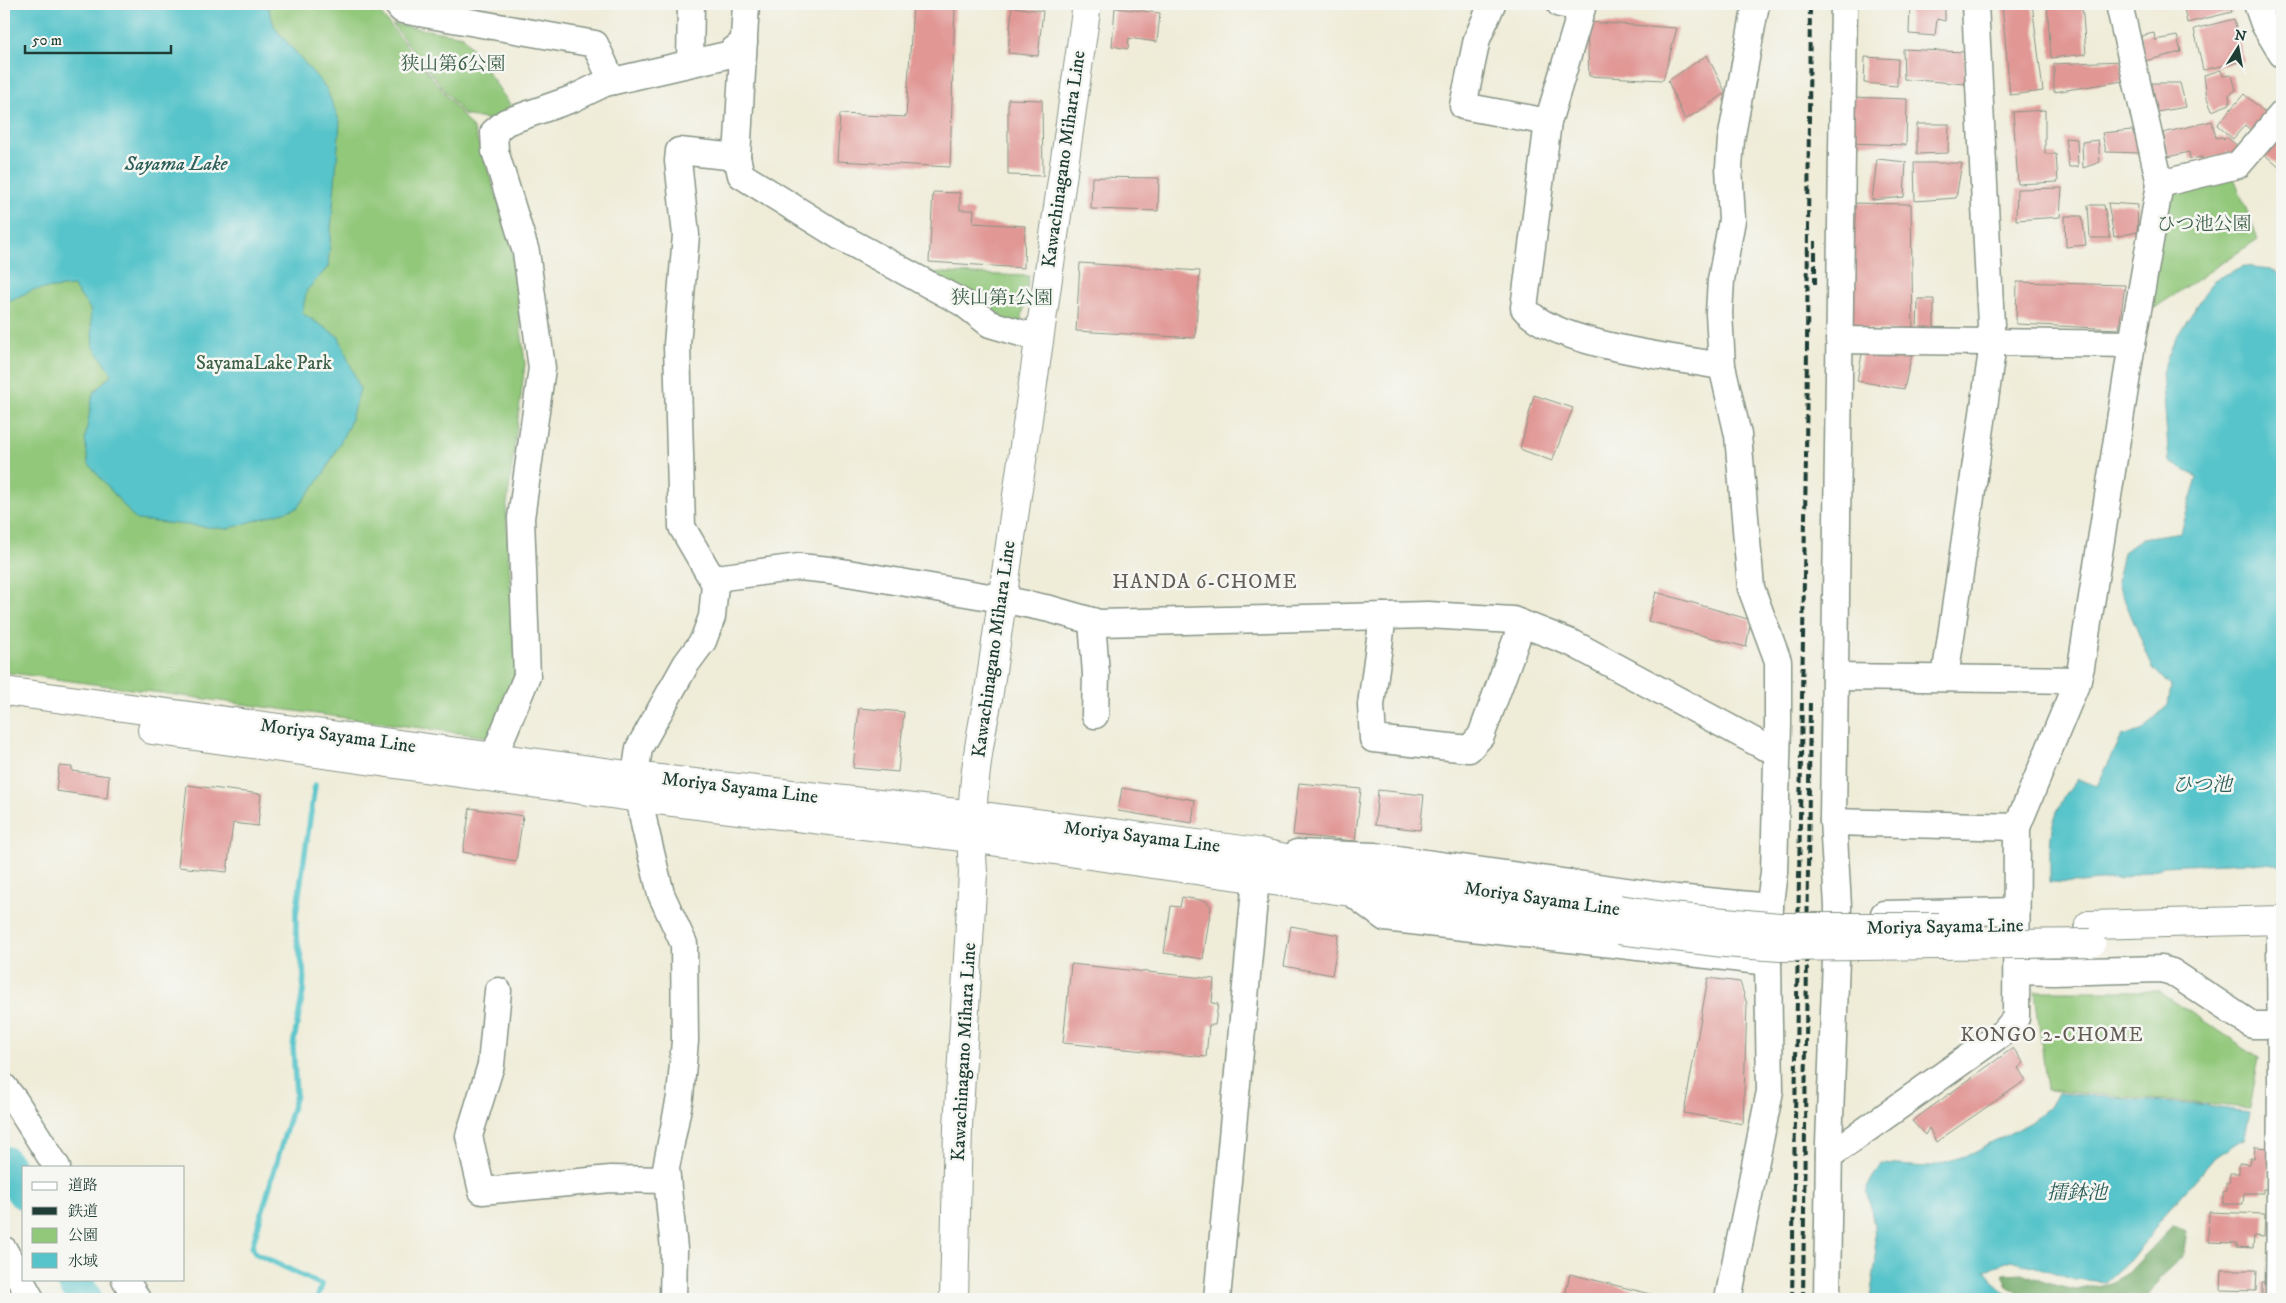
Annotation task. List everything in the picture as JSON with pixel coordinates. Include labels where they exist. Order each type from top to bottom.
[{"type":"main road","name":"Kawachinagano Mihara Line","points":[[954,1299],[958,1127],[973,883],[972,827],[980,733],[988,699],[1087,4]]},
{"type":"main road","name":"Moriya Sayama Line","points":[[4,692],[494,756],[637,787]]},
{"type":"main road","name":"Moriya Sayama Line","points":[[4,711],[972,827],[1258,852],[1362,875],[1619,920]]},
{"type":"main road","name":"Moriya Sayama Line","points":[[972,827],[1256,880],[1352,894],[1619,920],[1680,918],[1779,927],[2090,934],[2281,932]]},
{"type":"street","points":[[397,4],[402,10],[596,44],[612,81]]},
{"type":"street","points":[[690,63],[691,4]]},
{"type":"street","points":[[746,4],[737,157],[741,174],[840,236],[963,303],[990,324],[1038,338]]},
{"type":"street","points":[[1492,4],[1477,39],[1463,106],[1548,122]]},
{"type":"street","points":[[1560,4],[1582,8],[1548,122],[1524,308],[1532,318],[1580,340],[1722,366]]},
{"type":"street","points":[[1728,1299],[1770,1091],[1768,962],[1770,907],[1774,872],[1778,661],[1751,588],[1738,435],[1722,366],[1719,313],[1722,280],[1732,220],[1731,140],[1756,4]]},
{"type":"street","points":[[1827,1299],[1829,1156],[1838,915],[1834,822],[1844,4]]},
{"type":"street","points":[[1945,678],[1991,358],[1975,4]]},
{"type":"street","points":[[1829,1156],[2012,1025],[2017,1010],[2015,912],[2017,827],[2078,680],[2132,344],[2160,184],[2119,4]]},
{"type":"street","points":[[2257,4],[2264,24],[2282,54]]},
{"type":"street","points":[[494,756],[527,676],[521,518],[542,368],[526,252],[495,151],[494,132],[506,122],[572,99],[612,81],[727,55],[744,42]]},
{"type":"street","points":[[2160,184],[2238,165],[2282,114]]},
{"type":"street","points":[[673,1299],[674,1249],[666,1168],[680,1097],[685,1041],[684,944],[661,894],[637,787],[639,748],[686,664],[703,640],[712,617],[715,584],[682,527],[677,345],[686,235],[678,150],[737,157]]},
{"type":"street","points":[[1839,340],[2132,344]]},
{"type":"street","points":[[715,584],[724,577],[799,566],[1001,599],[1099,623],[1382,616],[1470,617],[1513,620],[1574,644],[1762,746],[1777,751]]},
{"type":"street","points":[[1382,616],[1371,705],[1373,739],[1469,749],[1481,736],[1522,624]]},
{"type":"street","points":[[1092,621],[1096,651],[1095,715]]},
{"type":"street","points":[[1835,676],[2078,680]]},
{"type":"street","points":[[1834,822],[2017,827]]},
{"type":"street","points":[[1217,1299],[1258,852],[1375,856],[1676,898],[1770,907]]},
{"type":"street","points":[[1352,894],[1385,918],[1768,962]]},
{"type":"street","points":[[1838,915],[2015,912]]},
{"type":"street","points":[[2278,1299],[2282,1081],[2281,932]]},
{"type":"street","points":[[1837,952],[2017,960],[2053,972],[2161,969],[2172,972],[2252,1025],[2281,1025]]},
{"type":"street","points":[[498,991],[491,1065],[470,1136],[482,1191],[611,1179],[667,1180]]},
{"type":"street","points":[[4,1087],[57,1166]]},
{"type":"street","points":[[4,1250],[31,1299]]},
{"type":"street","points":[[126,1280],[137,1299]]},
{"type":"green space","name":"SayamaLake Park","points":[[4,4],[373,4],[474,130],[510,235],[525,364],[506,513],[516,671],[488,737],[4,672]]},
{"type":"green space","name":"狭山第6公園","points":[[392,24],[463,36],[513,109],[490,120],[464,115]]},
{"type":"green space","name":"ひつ池公園","points":[[2233,175],[2258,239],[2144,315],[2165,190]]},
{"type":"green space","name":"狭山第1公園","points":[[920,272],[1029,276],[1020,329]]},
{"type":"green space","points":[[2035,991],[2158,991],[2259,1057],[2250,1108],[2047,1090]]},
{"type":"green space","points":[[2173,1226],[2187,1231],[2183,1257],[2161,1277],[2146,1299],[2027,1299],[2008,1287],[2003,1274],[2023,1273],[2046,1283],[2076,1290],[2111,1283],[2128,1273]]},
{"type":"water","name":"Sayama Lake","points":[[4,4],[267,4],[275,28],[326,88],[340,122],[328,267],[307,290],[302,313],[339,337],[360,389],[349,425],[325,472],[297,508],[227,529],[136,520],[88,463],[85,438],[93,393],[112,374],[93,346],[90,309],[73,286],[33,290],[4,303]]},
{"type":"water","name":"ひつ池","points":[[2244,266],[2271,269],[2282,276],[2282,866],[2247,862],[2164,866],[2119,879],[2081,883],[2050,882],[2052,827],[2068,792],[2078,779],[2097,786],[2122,736],[2141,731],[2168,705],[2171,687],[2153,668],[2117,582],[2123,552],[2142,538],[2181,532],[2197,477],[2169,462],[2162,372],[2175,339],[2214,280]]},
{"type":"water","name":"擂鉢池","points":[[2057,1093],[2198,1105],[2249,1112],[2244,1138],[2215,1157],[2162,1218],[2139,1251],[2105,1282],[2076,1279],[2012,1260],[1985,1270],[2005,1294],[2018,1299],[1870,1299],[1876,1259],[1874,1226],[1867,1187],[1881,1164],[1929,1167],[1974,1153],[2032,1121],[2049,1107]]},
{"type":"building","points":[[913,4],[955,4],[950,167],[837,161],[840,114],[906,117]]},
{"type":"building","points":[[1910,4],[1945,4],[1945,21],[1937,19],[1935,36],[1909,34]]},
{"type":"building","points":[[2002,4],[2032,4],[2043,91],[2010,95]]},
{"type":"building","points":[[2047,4],[2082,4],[2086,54],[2051,58]]},
{"type":"building","points":[[2205,4],[2229,4],[2232,12],[2187,23],[2184,8]]},
{"type":"building","points":[[1012,7],[1043,11],[1038,56],[1008,53]]},
{"type":"building","points":[[1115,8],[1160,13],[1157,42],[1129,38],[1128,49],[1112,46]]},
{"type":"building","points":[[2234,19],[2244,61],[2203,70],[2194,29]]},
{"type":"building","points":[[1587,22],[1677,28],[1663,80],[1589,76]]},
{"type":"building","points":[[2154,33],[2155,40],[2177,36],[2181,52],[2145,61],[2141,36]]},
{"type":"building","points":[[1903,49],[1964,52],[1965,84],[1904,79]]},
{"type":"building","points":[[1707,55],[1726,93],[1685,120],[1668,81]]},
{"type":"building","points":[[1865,57],[1898,59],[1897,86],[1864,83]]},
{"type":"building","points":[[2121,61],[2123,81],[2054,92],[2054,64]]},
{"type":"building","points":[[2221,70],[2223,76],[2232,75],[2236,90],[2229,95],[2230,104],[2212,111],[2207,98],[2204,75]]},
{"type":"building","points":[[2152,83],[2180,83],[2186,107],[2157,112]]},
{"type":"building","points":[[2244,94],[2268,115],[2253,132],[2245,125],[2233,139],[2217,125]]},
{"type":"building","points":[[1849,97],[1907,99],[1906,145],[1849,143]]},
{"type":"building","points":[[1008,99],[1042,100],[1043,176],[1008,175]]},
{"type":"building","points":[[2045,110],[2045,154],[2056,154],[2058,182],[2018,184],[2013,112]]},
{"type":"building","points":[[2212,121],[2216,138],[2223,137],[2224,140],[2227,137],[2241,149],[2234,157],[2227,151],[2227,154],[2202,160],[2202,157],[2190,159],[2189,152],[2168,157],[2163,133]]},
{"type":"building","points":[[1917,124],[1949,124],[1948,153],[1917,154]]},
{"type":"building","points":[[2132,130],[2142,153],[2106,152],[2102,133]]},
{"type":"building","points":[[2282,132],[2282,170],[2263,153]]},
{"type":"building","points":[[2065,138],[2077,139],[2078,167],[2069,167]]},
{"type":"building","points":[[2098,140],[2100,162],[2083,168],[2082,142]]},
{"type":"building","points":[[1877,159],[1906,162],[1904,197],[1872,200]]},
{"type":"building","points":[[1914,163],[1962,163],[1956,198],[1915,201]]},
{"type":"building","points":[[1092,177],[1159,178],[1158,211],[1091,209]]},
{"type":"building","points":[[2062,188],[2060,217],[2016,220],[2017,189]]},
{"type":"building","points":[[933,192],[960,193],[960,210],[974,210],[973,223],[1025,226],[1024,268],[929,262]]},
{"type":"building","points":[[1847,203],[1911,204],[1913,333],[1857,328],[1845,320]]},
{"type":"building","points":[[2108,203],[2138,205],[2137,232],[2114,237]]},
{"type":"building","points":[[2088,205],[2104,205],[2110,238],[2090,238]]},
{"type":"building","points":[[2065,216],[2082,216],[2086,245],[2066,247]]},
{"type":"building","points":[[1080,263],[1200,271],[1195,338],[1076,331]]},
{"type":"building","points":[[2017,282],[2125,285],[2119,329],[2016,324]]},
{"type":"building","points":[[1918,299],[1934,299],[1934,333],[1917,333]]},
{"type":"building","points":[[1862,354],[1912,354],[1904,389],[1857,381]]},
{"type":"building","points":[[1534,395],[1573,408],[1552,461],[1520,449]]},
{"type":"building","points":[[1656,592],[1751,620],[1746,647],[1648,621]]},
{"type":"building","points":[[859,708],[904,712],[898,772],[853,768]]},
{"type":"building","points":[[59,766],[72,767],[72,771],[109,776],[107,798],[56,791]]},
{"type":"building","points":[[1299,783],[1361,789],[1355,841],[1293,835]]},
{"type":"building","points":[[187,785],[261,794],[258,826],[233,823],[227,872],[178,867]]},
{"type":"building","points":[[1122,788],[1195,800],[1192,823],[1118,811]]},
{"type":"building","points":[[1378,790],[1424,795],[1420,830],[1375,825]]},
{"type":"building","points":[[470,808],[523,816],[516,861],[463,852]]},
{"type":"building","points":[[1182,897],[1206,901],[1211,907],[1203,959],[1164,953],[1171,906],[1180,907]]},
{"type":"building","points":[[1291,926],[1339,935],[1332,975],[1284,966]]},
{"type":"building","points":[[1071,964],[1214,979],[1212,1003],[1218,1004],[1215,1025],[1209,1025],[1206,1057],[1063,1043]]},
{"type":"building","points":[[1708,978],[1740,982],[1747,1004],[1743,1124],[1684,1113]]},
{"type":"building","points":[[2013,1048],[2024,1063],[2018,1068],[2026,1080],[1936,1142],[1929,1128],[1925,1135],[1912,1121]]},
{"type":"building","points":[[2255,1147],[2269,1148],[2268,1189],[2263,1189],[2263,1193],[2244,1193],[2243,1204],[2223,1204],[2223,1192],[2226,1191],[2226,1183],[2229,1183],[2230,1173],[2239,1173],[2239,1163],[2249,1164],[2250,1158],[2254,1158]]},
{"type":"building","points":[[2209,1212],[2265,1214],[2264,1237],[2254,1236],[2253,1248],[2237,1247],[2237,1243],[2208,1242]]},
{"type":"building","points":[[2222,1270],[2257,1270],[2256,1291],[2221,1290]]},
{"type":"building","points":[[1570,1274],[1658,1296],[1657,1299],[1564,1299]]},
{"type":"building","points":[[2262,1282],[2269,1282],[2268,1297],[2262,1297]]},
{"type":"waterway","points":[[2277,4],[2282,15]]},
{"type":"waterway","points":[[315,785],[296,914],[296,934],[304,973],[303,992],[293,1046],[296,1095],[252,1247],[255,1253],[322,1285],[317,1299]]},
{"type":"waterway","points":[[4,1163],[22,1189]]},
{"type":"waterway","points":[[74,1280],[85,1299]]},
{"type":"railway","points":[[1792,1299],[1806,458],[1810,4]]},
{"type":"railway","points":[[1815,241],[1815,284]]},
{"type":"railway","points":[[1803,1299],[1810,699]]},
{"type":"district","name":"HANDA 6-CHOME","points":[[1205,582]]},
{"type":"district","name":"KONGO 2-CHOME","points":[[2052,1035]]}]
